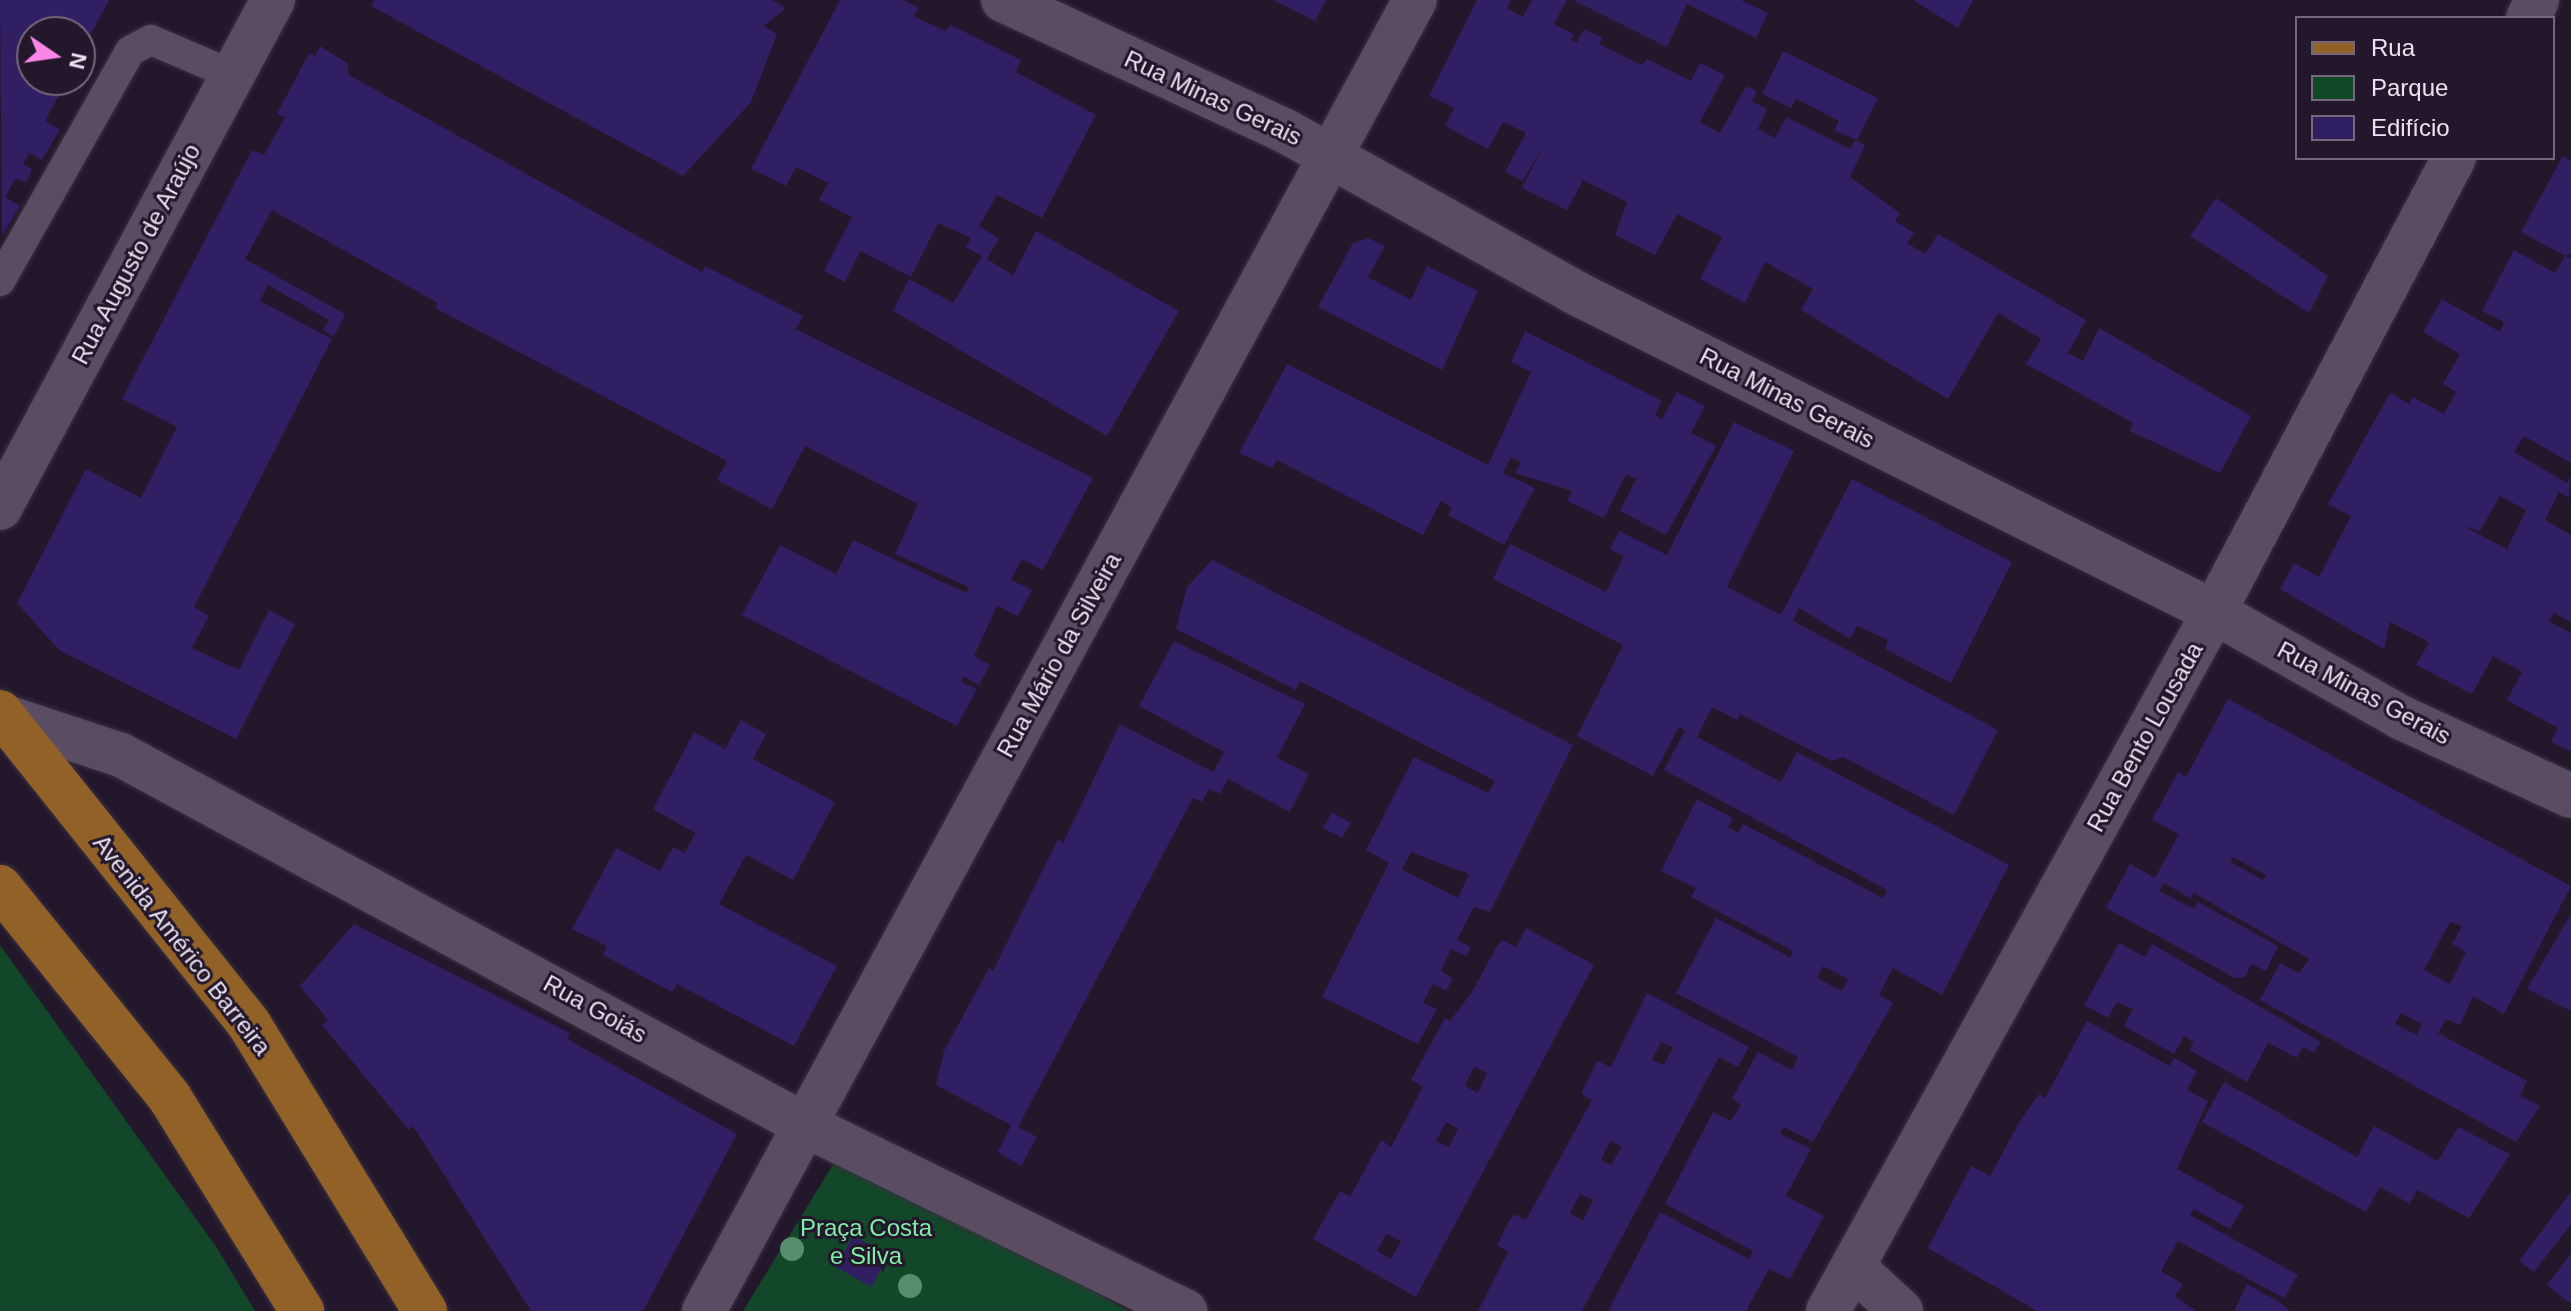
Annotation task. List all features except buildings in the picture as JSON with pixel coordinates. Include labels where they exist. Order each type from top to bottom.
[{"type":"main road","name":"Avenida Américo Barreira","points":[[1,714],[249,1024],[425,1311]]},
{"type":"main road","points":[[0,887],[170,1098],[302,1311]]},
{"type":"street","name":"Rua Augusto de Araújo","points":[[1,499],[273,0]]},
{"type":"street","name":"Rua Minas Gerais","points":[[1003,0],[1334,156],[1582,296],[2214,612],[2400,717],[2571,796]]},
{"type":"street","name":"Rua Mário da Silveira","points":[[704,1311],[801,1123],[1334,156],[1415,0]]},
{"type":"street","name":"Rua Bento Lousada","points":[[1828,1311],[2214,612],[2453,160]]},
{"type":"street","name":"Rua Goiás","points":[[1,714],[121,755],[801,1123],[1185,1311]]},
{"type":"street","points":[[1853,1267],[1901,1311]]},
{"type":"lane","points":[[0,281],[130,51],[151,40],[161,42],[233,75]]},
{"type":"green space","points":[[0,945],[217,1248],[255,1311],[0,1311]]},
{"type":"green space","name":"Praça Costa e Silva","points":[[842,1150],[1128,1311],[743,1311]]}]
